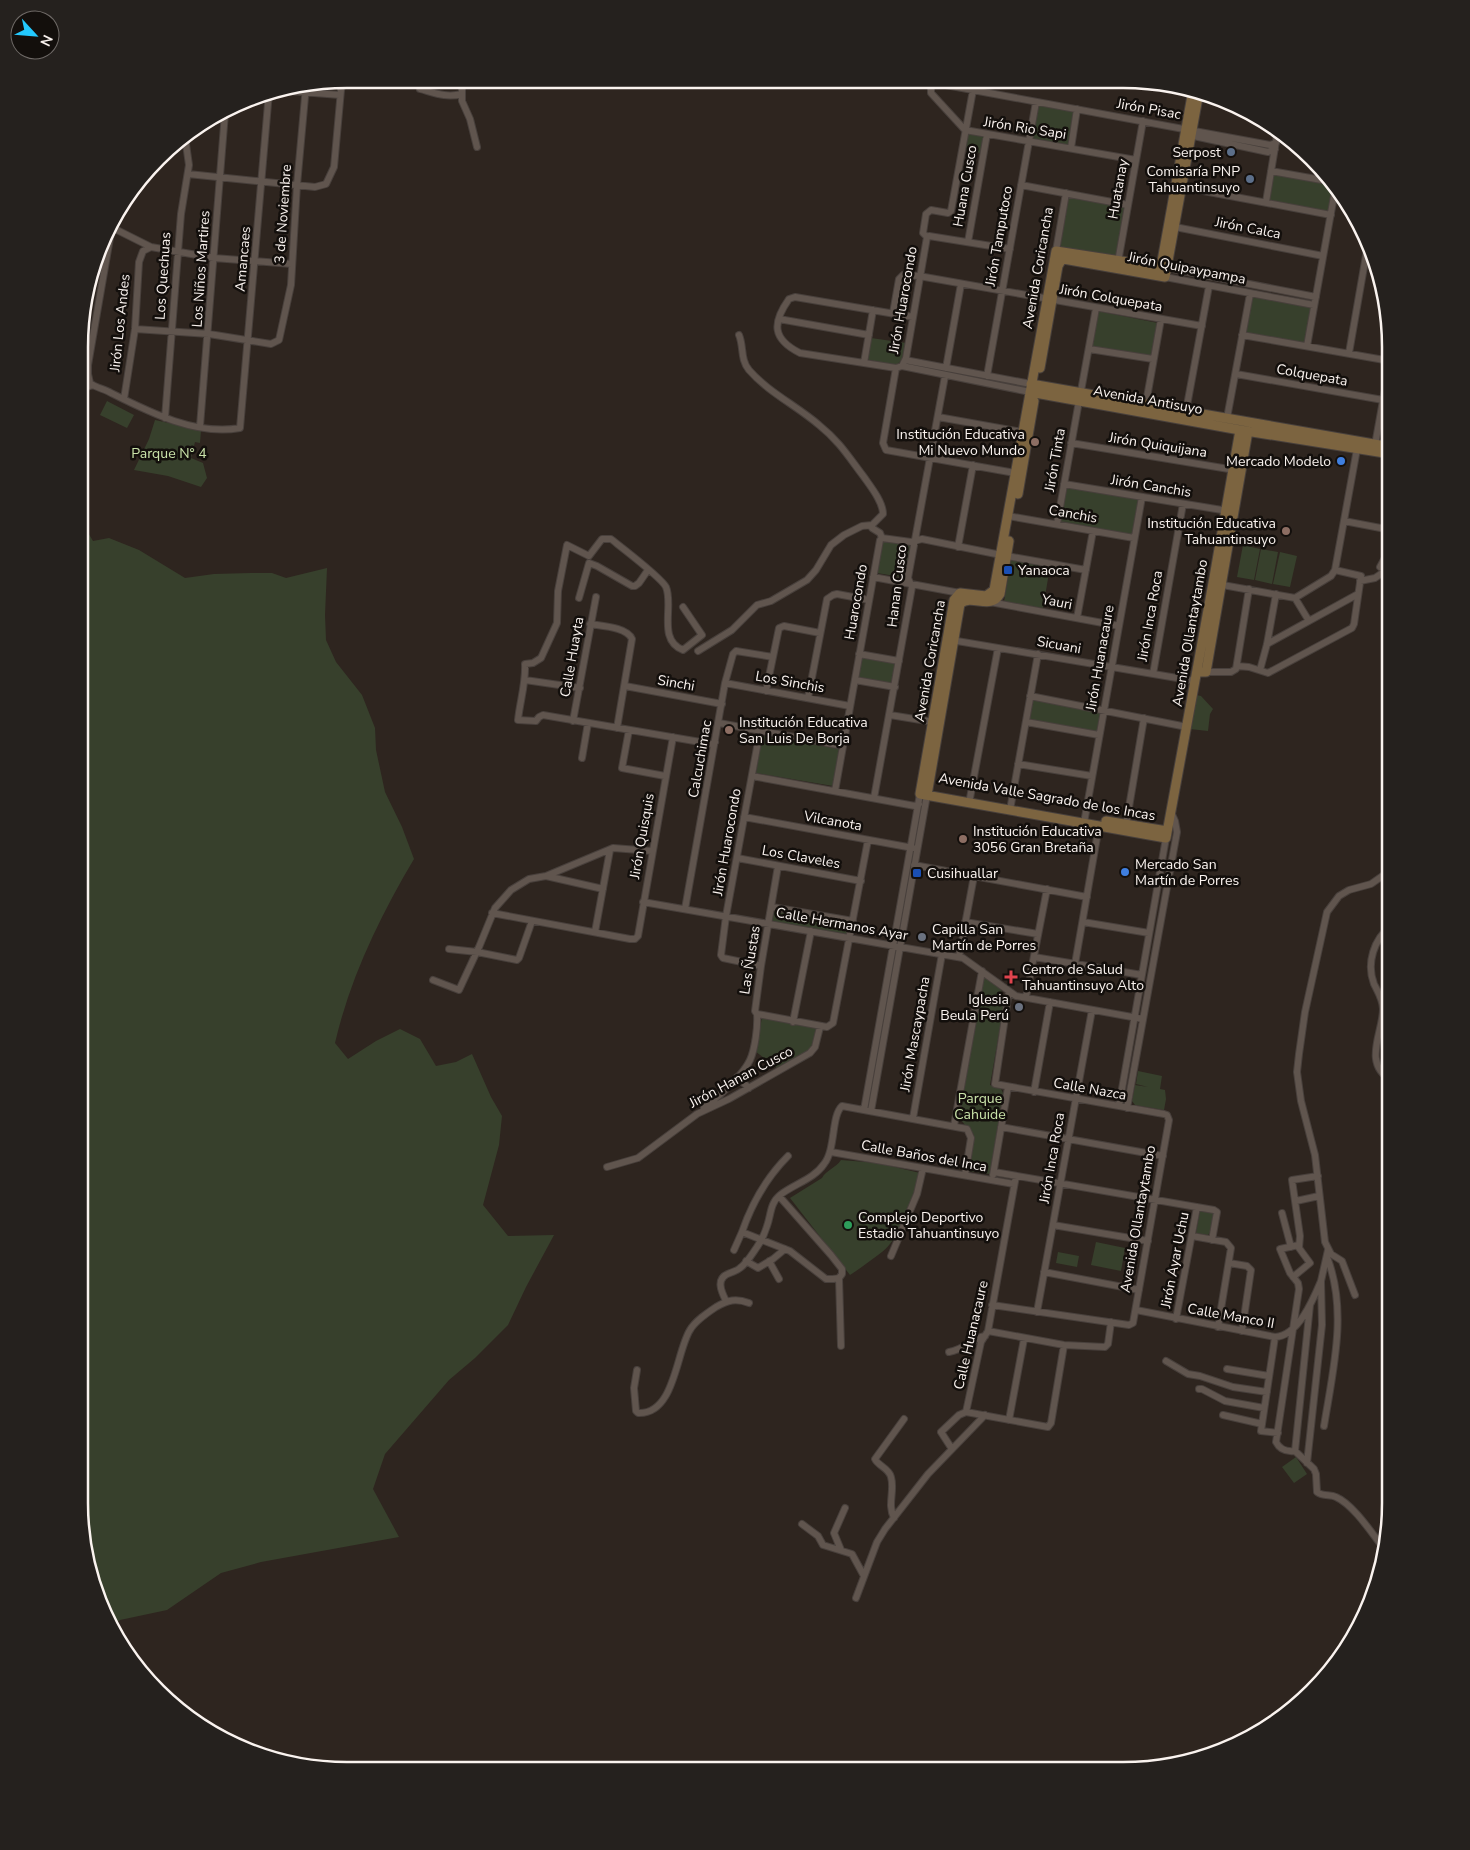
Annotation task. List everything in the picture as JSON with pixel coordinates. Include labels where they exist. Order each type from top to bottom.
[{"type":"street","points":[[188,174],[297,185],[315,186],[326,184],[334,167],[341,88]]},
{"type":"street","points":[[420,88],[450,97],[462,94]]},
{"type":"street","points":[[462,88],[462,101],[470,119],[477,147]]},
{"type":"street","name":"Jirón Rio Sapi","points":[[931,88],[931,93],[965,130],[1136,160]]},
{"type":"street","name":"Jirón Pisac","points":[[962,88],[1143,121],[1268,152],[1276,146]]},
{"type":"street","name":"Jirón Huarocondo","points":[[930,459],[886,450],[883,447],[899,367],[906,360],[927,237],[923,233],[925,217],[931,210],[948,213],[951,211],[973,90]]},
{"type":"street","points":[[296,92],[340,95]]},
{"type":"street","name":"3 de Noviembre","points":[[249,339],[271,344],[277,342],[280,337],[291,285],[305,93]]},
{"type":"street","points":[[1172,226],[1182,187],[1192,96]]},
{"type":"street","points":[[1197,98],[1189,132],[1163,272],[1316,297]]},
{"type":"street","name":"Amancaes","points":[[200,426],[218,429],[240,428],[268,99]]},
{"type":"street","name":"Jirón Tamputoco","points":[[987,376],[1036,102]]},
{"type":"street","points":[[1071,148],[1077,109]]},
{"type":"street","name":"Los Niños Martires","points":[[200,426],[226,117]]},
{"type":"street","name":"Huatanay","points":[[1118,262],[1143,121]]},
{"type":"street","name":"Huana Cusco","points":[[968,242],[987,134]]},
{"type":"street","points":[[1266,202],[1277,138]]},
{"type":"street","name":"Los Quechuas","points":[[165,418],[177,252],[188,174],[186,143]]},
{"type":"street","points":[[1271,171],[1321,180]]},
{"type":"street","points":[[1021,185],[1128,205]]},
{"type":"street","points":[[1182,187],[1331,215]]},
{"type":"street","name":"Avenida Coricancha","points":[[896,946],[914,865],[914,848],[933,722],[950,640],[959,607],[962,601],[994,601],[1000,594],[1004,555],[1049,299],[1058,266],[1057,256],[1066,193]]},
{"type":"street","points":[[1307,346],[1334,196]]},
{"type":"street","name":"Jirón Calca","points":[[1172,226],[1323,256]]},
{"type":"street","points":[[115,229],[151,247],[214,258],[292,264]]},
{"type":"street","points":[[927,237],[1010,248]]},
{"type":"street","points":[[108,245],[88,365],[89,378],[93,385],[165,418],[200,426]]},
{"type":"street","name":"Jirón Los Andes","points":[[124,399],[135,329],[139,262],[143,251],[151,247]]},
{"type":"street","points":[[1349,353],[1366,255]]},
{"type":"street","name":"Jirón Quipaypampa","points":[[1057,256],[1118,262],[1163,272],[1209,286],[1314,305]]},
{"type":"street","name":"Jirón Quipaypampa","points":[[1057,256],[1163,272]]},
{"type":"street","name":"Jirón Colquepata","points":[[892,313],[899,279],[903,275],[920,276],[1202,326]]},
{"type":"street","points":[[946,368],[961,284]]},
{"type":"street","points":[[1186,411],[1209,286]]},
{"type":"street","points":[[1227,418],[1250,294]]},
{"type":"street","points":[[869,335],[779,319],[787,301],[795,297],[913,317]]},
{"type":"street","points":[[1081,392],[1096,308]]},
{"type":"street","name":"Jirón Huarocondo","points":[[864,363],[873,310]]},
{"type":"street","name":"Avenida Antisuyo","points":[[779,319],[777,332],[779,336],[795,350],[810,356],[899,367],[945,376],[1034,388],[1081,392],[1382,446]]},
{"type":"street","points":[[1146,403],[1161,319]]},
{"type":"street","points":[[135,329],[249,339]]},
{"type":"street","points":[[698,651],[732,630],[757,605],[771,601],[806,580],[816,570],[831,545],[862,526],[872,525],[883,514],[883,508],[870,485],[844,448],[818,424],[751,372],[742,358],[739,335]]},
{"type":"street","points":[[1242,335],[1382,357]]},
{"type":"street","points":[[1089,349],[1153,359]]},
{"type":"street","name":"Avenida Antisuyo","points":[[906,360],[987,376],[1079,401],[1244,431],[1382,453]]},
{"type":"street","name":"Colquepata","points":[[1236,374],[1382,400]]},
{"type":"street","name":"Hanan Cusco","points":[[874,798],[912,587],[908,578],[945,376]]},
{"type":"street","points":[[88,387],[93,385]]},
{"type":"street","name":"Avenida Coricancha","points":[[1011,516],[1022,432],[1034,388]]},
{"type":"street","name":"Jirón Tinta","points":[[1057,524],[1079,401]]},
{"type":"street","points":[[1376,445],[1382,411]]},
{"type":"street","points":[[938,417],[1022,432]]},
{"type":"street","name":"Avenida Ollantaytambo","points":[[1119,1106],[1195,682],[1201,672],[1244,431]]},
{"type":"street","name":"Jirón Quiquijana","points":[[1071,443],[1237,470]]},
{"type":"street","points":[[1217,584],[1295,598],[1331,576],[1335,570],[1357,450]]},
{"type":"street","points":[[930,459],[973,465],[1015,474]]},
{"type":"street","points":[[958,547],[973,465]]},
{"type":"street","name":"Jirón Canchis","points":[[1064,484],[1230,511]]},
{"type":"street","name":"Jirón Huanacaure","points":[[1084,821],[1142,497]]},
{"type":"street","name":"Jirón Inca Roca","points":[[1152,674],[1183,504]]},
{"type":"street","name":"Canchis","points":[[1011,516],[1134,538]]},
{"type":"street","points":[[1344,522],[1382,528]]},
{"type":"street","points":[[872,525],[872,528],[880,533],[882,538],[911,542],[922,539],[1086,570]]},
{"type":"street","points":[[1077,618],[1093,531]]},
{"type":"street","points":[[683,607],[702,635],[684,650],[674,644],[668,630],[667,589],[664,583],[608,538],[602,539],[589,556],[567,545],[558,591],[557,623],[541,658],[533,663],[525,664],[526,680],[520,702],[518,720],[536,722],[543,715],[712,744],[715,742]]},
{"type":"street","name":"Huarocondo","points":[[835,791],[873,577],[882,538]]},
{"type":"street","name":"Avenida Coricancha","points":[[868,1110],[950,640],[954,600],[960,593],[986,596],[992,594],[1004,555]]},
{"type":"street","points":[[579,598],[589,563],[635,586],[648,570]]},
{"type":"street","points":[[1380,567],[1382,563]]},
{"type":"street","points":[[1335,570],[1361,578],[1375,578],[1382,573]]},
{"type":"street","points":[[873,577],[960,593]]},
{"type":"street","points":[[1237,666],[1268,673],[1352,628],[1361,578]]},
{"type":"street","points":[[1201,672],[1231,672],[1237,666],[1249,589]]},
{"type":"street","points":[[808,698],[827,599],[837,594],[869,600]]},
{"type":"street","points":[[1260,670],[1276,594]]},
{"type":"street","points":[[1267,644],[1358,594]]},
{"type":"street","name":"Calle Huayta","points":[[573,721],[596,597]]},
{"type":"street","points":[[1295,598],[1309,621]]},
{"type":"street","name":"Yauri","points":[[990,602],[1118,626]]},
{"type":"street","points":[[590,624],[624,631],[631,635],[632,643],[617,728]]},
{"type":"street","points":[[766,691],[778,631],[782,626],[820,633]]},
{"type":"street","name":"Sicuani","points":[[950,640],[1195,682]]},
{"type":"street","points":[[970,798],[998,648]]},
{"type":"street","name":"Calcuchimac","points":[[685,909],[725,683],[733,654],[736,651],[773,657]]},
{"type":"street","points":[[859,654],[899,662]]},
{"type":"street","points":[[1011,808],[1038,654]]},
{"type":"street","points":[[526,680],[580,688]]},
{"type":"street","points":[[855,680],[895,687]]},
{"type":"street","name":"Los Sinchis","points":[[725,683],[850,706]]},
{"type":"street","name":"Sinchi","points":[[625,686],[722,704]]},
{"type":"street","points":[[1030,696],[1187,727]]},
{"type":"street","points":[[890,715],[933,722]]},
{"type":"street","points":[[1126,824],[1144,718]]},
{"type":"street","points":[[1026,722],[1099,735]]},
{"type":"street","points":[[582,758],[588,723]]},
{"type":"street","points":[[719,723],[843,746]]},
{"type":"street","points":[[629,730],[622,768],[665,776]]},
{"type":"street","name":"Jirón Huarocondo","points":[[760,731],[726,916],[721,955],[723,958],[761,966]]},
{"type":"street","name":"Jirón Quisquis","points":[[595,932],[635,939],[638,936],[673,737]]},
{"type":"street","points":[[1018,764],[1092,776]]},
{"type":"street","name":"Avenida Valle Sagrado de los Incas","points":[[752,776],[915,806],[923,795]]},
{"type":"street","name":"Avenida Valle Sagrado de los Incas","points":[[923,795],[970,798],[1011,808]]},
{"type":"street","name":"Avenida Valle Sagrado de los Incas","points":[[923,795],[1084,821],[1126,824],[1167,834]]},
{"type":"street","name":"Avenida Ollantaytambo","points":[[1127,1108],[1177,832],[1171,812]]},
{"type":"street","name":"Vilcanota","points":[[744,817],[914,848]]},
{"type":"street","name":"Avenida Valle Sagrado de los Incas","points":[[1084,821],[1099,826],[1167,834]]},
{"type":"street","points":[[1076,964],[1099,826]]},
{"type":"street","points":[[850,938],[868,840]]},
{"type":"street","points":[[433,980],[459,990],[477,952],[492,913],[511,890],[529,879],[546,876],[617,847],[652,852]]},
{"type":"street","points":[[492,913],[595,932],[610,850]]},
{"type":"street","name":"Los Claveles","points":[[737,858],[861,881]]},
{"type":"street","points":[[914,865],[1087,897]]},
{"type":"street","name":"Las Ñustas","points":[[778,866],[761,966],[755,1011],[757,1014],[820,1027],[830,1026],[833,1023],[850,938]]},
{"type":"street","points":[[546,876],[603,889]]},
{"type":"street","points":[[959,956],[974,876]]},
{"type":"street","points":[[1324,1426],[1337,1346],[1336,1286],[1322,1228],[1318,1176],[1301,1101],[1297,1064],[1305,1012],[1327,912],[1339,896],[1350,890],[1371,884],[1382,876]]},
{"type":"street","points":[[1026,997],[1047,890]]},
{"type":"street","name":"Calle Hermanos Ayar","points":[[643,902],[959,956],[966,959],[1014,995],[1143,1019]]},
{"type":"street","points":[[772,907],[854,921]]},
{"type":"street","points":[[449,949],[477,952],[517,960],[532,921]]},
{"type":"street","points":[[965,922],[1038,934]]},
{"type":"street","points":[[1083,922],[1149,933]]},
{"type":"street","points":[[793,1022],[811,931]]},
{"type":"street","points":[[1382,935],[1379,938],[1370,966],[1372,978],[1382,1005]]},
{"type":"street","name":"Jirón Mascaypacha","points":[[913,1118],[942,954]]},
{"type":"street","points":[[1034,956],[1142,975]]},
{"type":"street","points":[[954,1126],[982,971]]},
{"type":"street","points":[[992,1180],[1008,1087],[997,1085],[994,1082],[1009,991]]},
{"type":"street","points":[[1034,1092],[1050,1002]]},
{"type":"street","name":"Jirón Inca Roca","points":[[1037,1312],[1092,1010]]},
{"type":"street","points":[[697,1114],[737,1077],[750,1060],[758,1025],[757,1014]]},
{"type":"street","points":[[1382,1014],[1375,1052],[1376,1060],[1382,1072]]},
{"type":"street","name":"Jirón Hanan Cusco","points":[[607,1167],[638,1158],[697,1114],[729,1099],[810,1053],[815,1047],[820,1027]]},
{"type":"street","points":[[737,1077],[749,1088]]},
{"type":"street","name":"Calle Nazca","points":[[1008,1087],[1167,1115]]},
{"type":"street","points":[[722,1092],[729,1099]]},
{"type":"street","points":[[726,1302],[720,1289],[721,1281],[727,1274],[739,1270],[761,1240],[767,1227],[770,1210],[779,1196],[807,1179],[822,1167],[831,1152],[839,1108],[845,1106],[967,1129],[971,1134],[965,1175]]},
{"type":"street","name":"Avenida Ollantaytambo","points":[[1111,1322],[1129,1325],[1133,1323],[1169,1120],[1167,1115]]},
{"type":"street","points":[[1001,1127],[1163,1156]]},
{"type":"street","name":"Calle Baños del Inca","points":[[831,1152],[1014,1184]]},
{"type":"street","points":[[734,1250],[763,1184],[788,1156]]},
{"type":"street","points":[[891,1256],[917,1194],[923,1168]]},
{"type":"street","name":"Calle Baños del Inca","points":[[994,1172],[1214,1210],[1217,1212],[1212,1240]]},
{"type":"street","name":"Calle Huanacaure","points":[[966,1412],[981,1342],[986,1333],[992,1305],[1016,1176]]},
{"type":"street","points":[[1292,1277],[1310,1263],[1299,1245],[1300,1236],[1292,1180],[1318,1176]]},
{"type":"street","points":[[779,1196],[832,1255],[842,1270],[839,1278],[841,1346]]},
{"type":"street","points":[[1296,1200],[1319,1196]]},
{"type":"street","name":"Jirón Ayar Uchu","points":[[1176,1318],[1197,1206]]},
{"type":"street","points":[[1282,1213],[1291,1247]]},
{"type":"street","points":[[1053,1225],[1148,1241]]},
{"type":"street","points":[[742,1232],[785,1249],[826,1278],[834,1280],[839,1278]]},
{"type":"street","points":[[1192,1236],[1226,1242],[1231,1248],[1218,1327]]},
{"type":"street","points":[[1299,1245],[1280,1250],[1292,1277],[1298,1283],[1299,1289],[1291,1330],[1290,1350],[1276,1442],[1287,1451],[1295,1451],[1307,1463],[1316,1474],[1317,1492],[1338,1498],[1354,1512],[1379,1543]]},
{"type":"street","points":[[746,1261],[758,1268],[785,1249]]},
{"type":"street","points":[[1307,1463],[1322,1325],[1321,1281],[1327,1254]]},
{"type":"street","points":[[1327,1254],[1331,1254],[1342,1261],[1355,1295]]},
{"type":"street","points":[[770,1261],[779,1279]]},
{"type":"street","points":[[1229,1262],[1247,1266],[1251,1270],[1242,1331]]},
{"type":"street","points":[[1044,1272],[1139,1290]]},
{"type":"street","name":"Calle Manco II","points":[[1136,1310],[1275,1338],[1287,1334],[1291,1330],[1310,1305],[1321,1281]]},
{"type":"street","points":[[637,1370],[634,1388],[636,1411],[644,1413],[653,1409],[664,1397],[675,1375],[686,1338],[693,1326],[726,1302],[736,1300],[749,1303]]},
{"type":"street","points":[[992,1305],[1111,1322],[1106,1346]]},
{"type":"street","points":[[1295,1451],[1310,1305]]},
{"type":"street","points":[[949,1352],[960,1350],[986,1333],[1025,1334],[1106,1346]]},
{"type":"street","points":[[1012,1334],[1024,1339],[1064,1345],[1106,1346]]},
{"type":"street","points":[[1275,1338],[1261,1431],[1278,1433]]},
{"type":"street","points":[[1009,1420],[1024,1339]]},
{"type":"street","points":[[952,1448],[941,1432],[959,1415],[966,1412],[1048,1427],[1051,1423],[1064,1345]]},
{"type":"street","points":[[1166,1361],[1188,1374],[1200,1376],[1233,1388],[1267,1392]]},
{"type":"street","points":[[1227,1369],[1269,1376]]},
{"type":"street","points":[[1199,1389],[1225,1401],[1264,1408]]},
{"type":"street","points":[[856,1598],[877,1542],[928,1474],[985,1415]]},
{"type":"street","points":[[1223,1415],[1262,1424]]},
{"type":"street","points":[[894,1518],[890,1506],[891,1475],[875,1459],[904,1419]]},
{"type":"street","points":[[841,1550],[834,1532],[845,1508]]},
{"type":"street","points":[[802,1524],[818,1536],[824,1544],[852,1554],[864,1576]]},
{"type":"green space","points":[[1038,105],[1075,111],[1069,145],[1031,139]]},
{"type":"green space","points":[[967,133],[984,136],[981,153],[964,150]]},
{"type":"green space","points":[[1273,173],[1323,182],[1332,194],[1329,213],[1268,201]]},
{"type":"green space","points":[[1068,197],[1126,207],[1116,259],[1059,249]]},
{"type":"green space","points":[[1252,296],[1312,307],[1305,343],[1245,333]]},
{"type":"green space","points":[[1097,311],[1158,323],[1152,357],[1091,347]]},
{"type":"green space","points":[[871,338],[906,343],[901,361],[896,365],[869,360],[867,358]]},
{"type":"green space","points":[[107,401],[134,415],[127,428],[100,415]]},
{"type":"green space","name":"Parque N° 4","points":[[155,420],[201,430],[200,443],[195,442],[191,458],[203,463],[207,478],[201,487],[168,476],[134,470],[149,439]]},
{"type":"green space","points":[[1065,486],[1140,498],[1133,537],[1058,523]]},
{"type":"green space","points":[[88,533],[93,541],[109,538],[139,550],[185,578],[214,574],[272,573],[286,578],[327,568],[326,640],[336,662],[362,695],[375,728],[376,750],[385,792],[402,827],[414,859],[389,903],[367,948],[349,995],[335,1043],[348,1059],[376,1041],[400,1029],[420,1039],[436,1066],[456,1062],[472,1054],[491,1097],[502,1116],[499,1145],[483,1205],[508,1236],[554,1235],[508,1325],[475,1358],[449,1380],[385,1454],[373,1489],[399,1537],[261,1562],[221,1573],[167,1610],[120,1620],[117,1623],[101,1587],[92,1554],[88,1520]]},
{"type":"green space","points":[[885,541],[913,546],[907,578],[877,573],[882,543]]},
{"type":"green space","points":[[1243,545],[1260,549],[1254,580],[1237,577]]},
{"type":"green space","points":[[1261,549],[1278,552],[1272,584],[1255,580]]},
{"type":"green space","points":[[1280,552],[1297,556],[1290,587],[1273,584]]},
{"type":"green space","points":[[1011,560],[1050,567],[1043,608],[1004,602]]},
{"type":"green space","points":[[861,657],[897,663],[893,685],[858,679]]},
{"type":"green space","points":[[1196,695],[1201,696],[1213,709],[1210,714],[1208,731],[1190,729]]},
{"type":"green space","points":[[1032,698],[1101,711],[1096,737],[1028,725]]},
{"type":"green space","points":[[762,736],[839,749],[833,786],[756,773]]},
{"type":"green space","points":[[773,909],[851,922],[849,936],[771,923]]},
{"type":"green space","name":"Parque Cahuide","points":[[987,978],[1000,988],[1005,999],[990,1085],[1001,1089],[1003,1093],[990,1174],[968,1171],[974,1135],[958,1116],[983,979]]},
{"type":"green space","points":[[762,1018],[818,1028],[812,1048],[778,1069],[755,1051]]},
{"type":"green space","points":[[1138,1071],[1162,1076],[1160,1089],[1165,1090],[1164,1110],[1135,1105],[1132,1101],[1135,1085],[1148,1087],[1136,1084]]},
{"type":"green space","name":"Complejo Deportivo Estadio Tahuantinsuyo","points":[[841,1160],[878,1163],[920,1173],[911,1204],[901,1227],[889,1246],[850,1275],[790,1198],[822,1178]]},
{"type":"green space","points":[[1200,1211],[1214,1213],[1208,1235],[1196,1233]]},
{"type":"green space","points":[[1096,1242],[1125,1248],[1121,1271],[1091,1265]]},
{"type":"green space","points":[[1058,1252],[1079,1256],[1077,1267],[1056,1263]]},
{"type":"green space","points":[[1296,1457],[1307,1474],[1294,1483],[1282,1467]]},
{"type":"place","name":"Serpost","points":[[1231,152]]},
{"type":"place","name":"Comisaría PNP Tahuantinsuyo","points":[[1250,179]]},
{"type":"place","name":"Institución Educativa Mi Nuevo Mundo","points":[[1035,442]]},
{"type":"place","name":"Mercado Modelo","points":[[1341,461]]},
{"type":"place","name":"Institución Educativa Tahuantinsuyo","points":[[1286,531]]},
{"type":"place","name":"Yanaoca","points":[[1008,570]]},
{"type":"place","name":"Institución Educativa San Luis De Borja","points":[[729,730]]},
{"type":"place","name":"Institución Educativa 3056 Gran Bretaña","points":[[963,839]]},
{"type":"place","name":"Mercado San Martín de Porres","points":[[1125,872]]},
{"type":"place","name":"Cusihuallar","points":[[917,873]]},
{"type":"place","name":"Capilla San Martín de Porres","points":[[922,937]]},
{"type":"place","name":"Centro de Salud Tahuantinsuyo Alto","points":[[1011,977]]},
{"type":"place","name":"Iglesia Beula Perú","points":[[1019,1007]]},
{"type":"place","name":"Complejo Deportivo Estadio Tahuantinsuyo","points":[[848,1225]]}]
